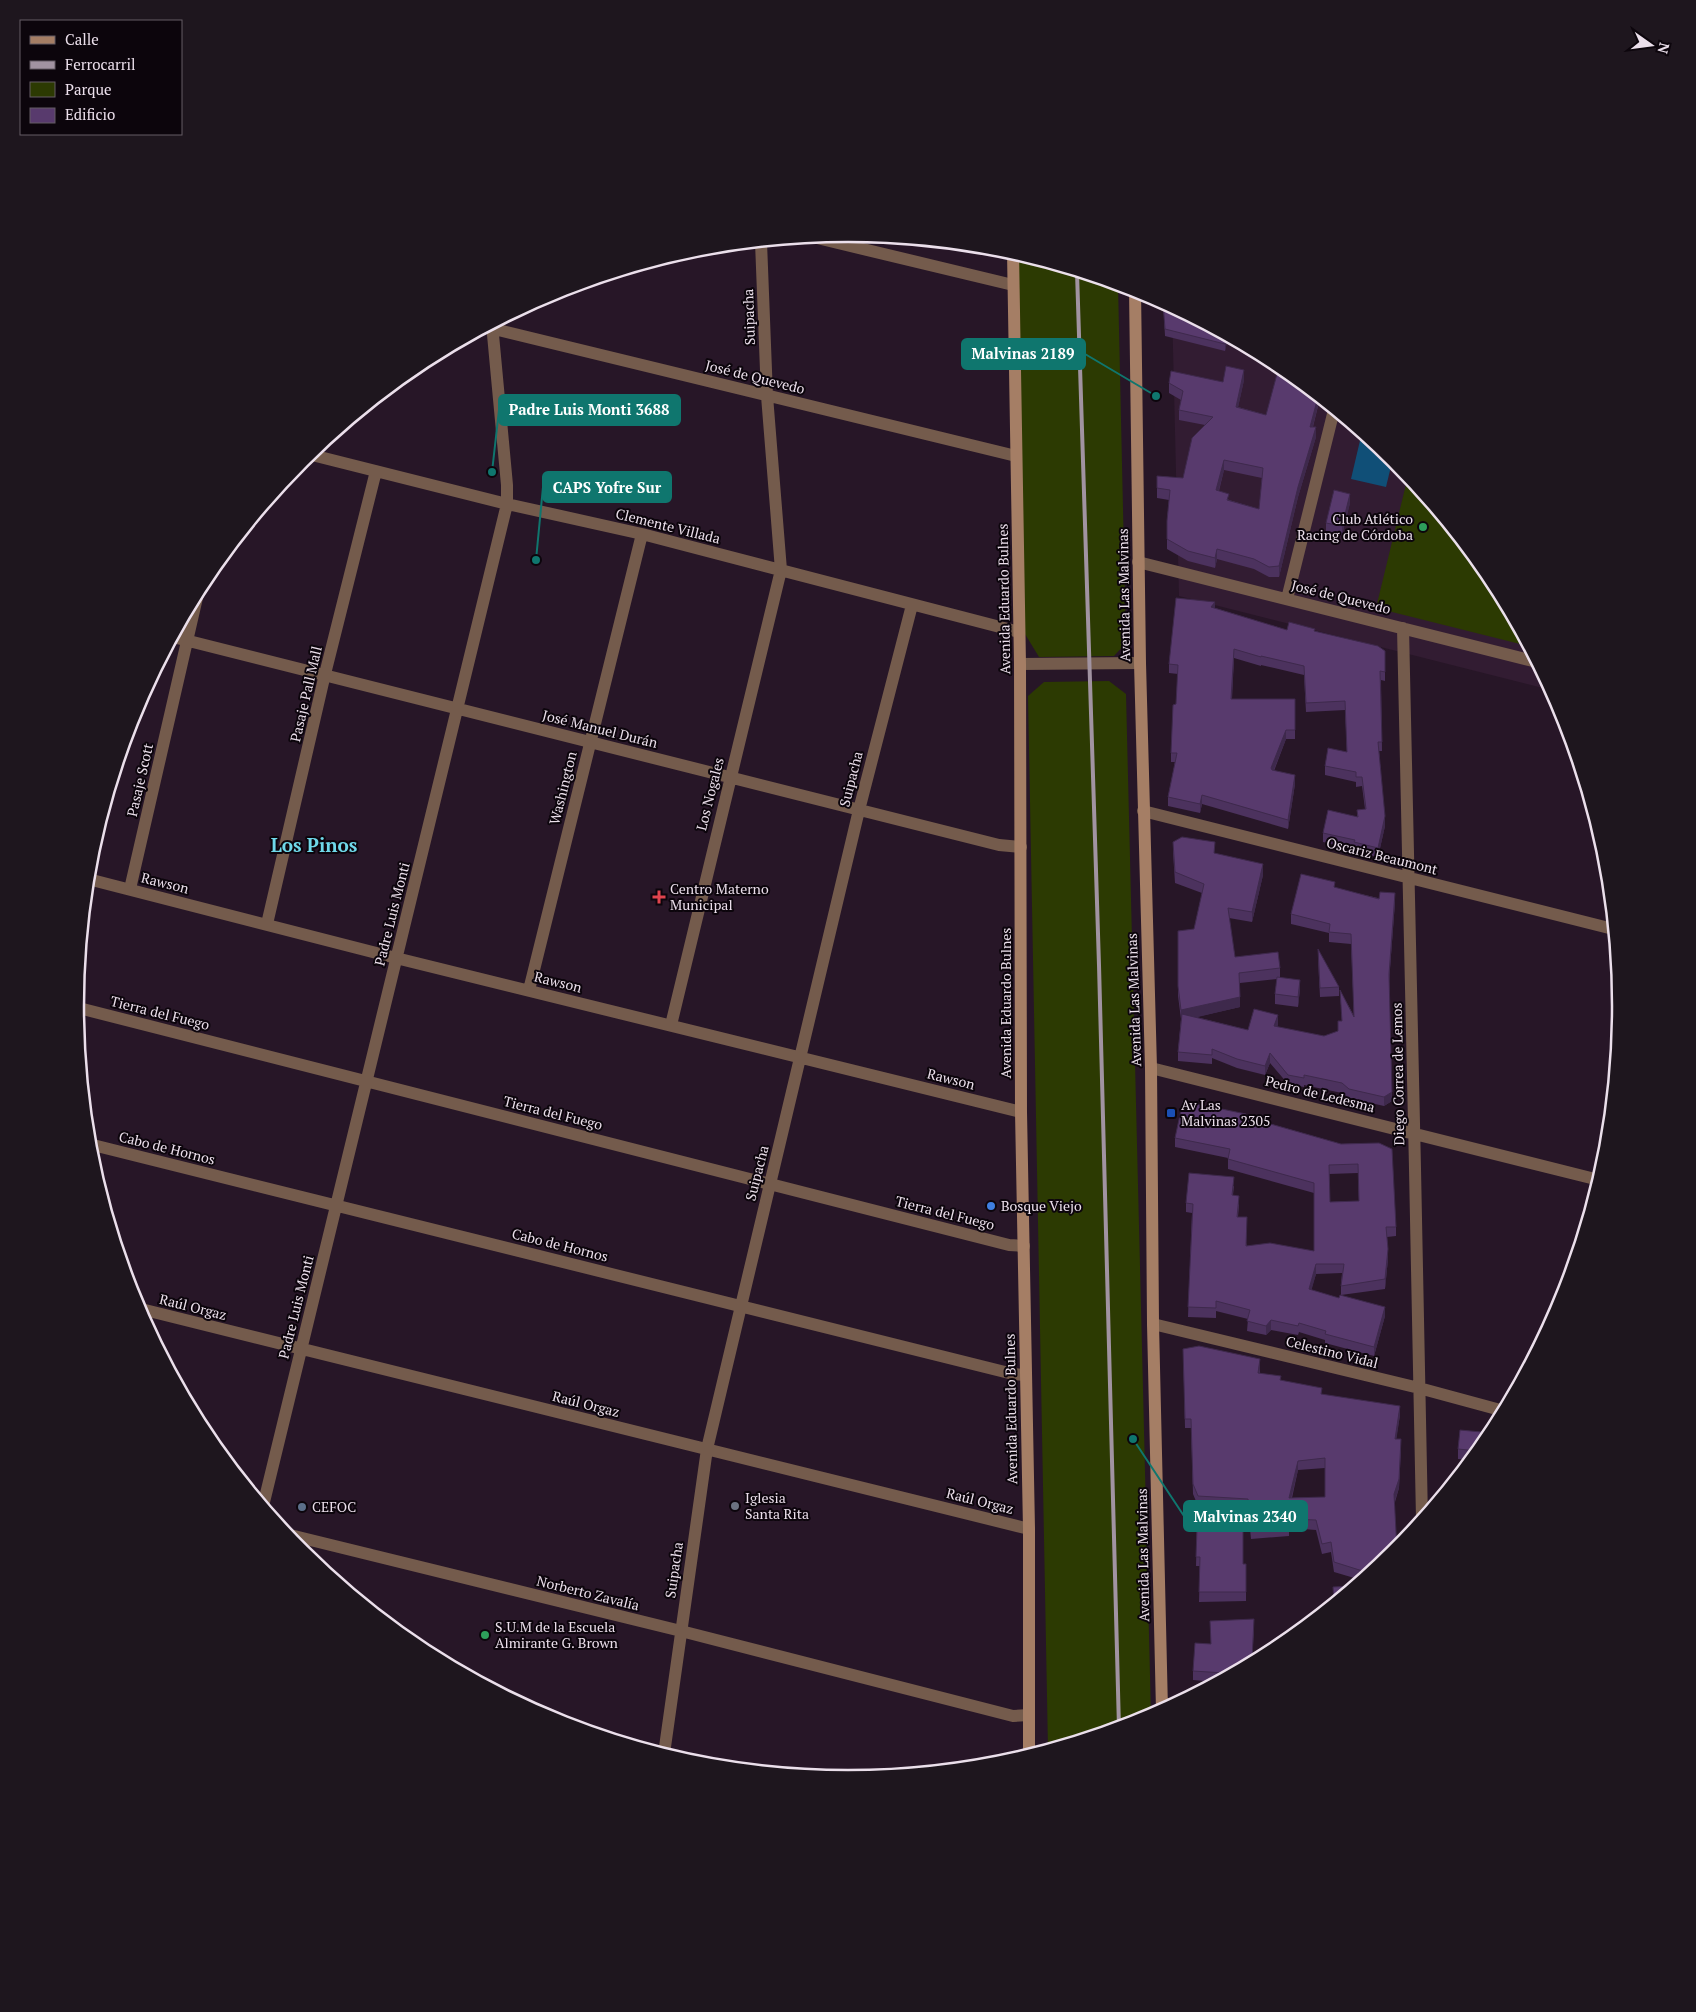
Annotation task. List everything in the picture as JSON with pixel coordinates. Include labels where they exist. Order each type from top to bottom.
[{"type":"main road","name":"Avenida Eduardo Bulnes","points":[[1013,260],[1020,664],[1021,1112],[1030,1748]]},
{"type":"main road","name":"Avenida Las Malvinas","points":[[1135,298],[1143,811],[1151,1068],[1153,1324],[1165,1701]]},
{"type":"street","points":[[838,242],[1013,285]]},
{"type":"street","name":"Suipacha","points":[[761,247],[768,396],[781,570]]},
{"type":"street","name":"José de Quevedo","points":[[496,328],[1016,456]]},
{"type":"street","name":"Padre Luis Monti","points":[[265,1499],[507,504],[507,485],[490,331]]},
{"type":"street","points":[[1287,599],[1333,416]]},
{"type":"street","name":"Clemente Villada","points":[[318,456],[507,504],[642,534],[1019,632]]},
{"type":"street","name":"Pasaje Pall Mall","points":[[267,924],[376,471]]},
{"type":"street","name":"Washington","points":[[529,990],[642,534]]},
{"type":"street","name":"José de Quevedo","points":[[1138,562],[1529,660]]},
{"type":"street","name":"Los Nogales","points":[[671,1024],[781,570]]},
{"type":"street","name":"Suipacha","points":[[665,1748],[707,1449],[858,810],[912,605]]},
{"type":"street","name":"Pasaje Scott","points":[[130,889],[194,612]]},
{"type":"street","name":"Diego Correa de Lemos","points":[[1403,628],[1410,879],[1413,1133],[1422,1511]]},
{"type":"street","name":"José Manuel Durán","points":[[179,638],[858,810],[999,845],[1021,847]]},
{"type":"street","points":[[1020,664],[1140,663]]},
{"type":"street","name":"Oscariz Beaumont","points":[[1143,811],[1608,928]]},
{"type":"street","name":"Rawson","points":[[94,880],[396,958],[671,1024],[1021,1112]]},
{"type":"street","name":"Tierra del Fuego","points":[[84,1009],[1009,1245],[1024,1246]]},
{"type":"street","name":"Pedro de Ledesma","points":[[1151,1068],[1592,1178]]},
{"type":"street","name":"Cabo de Hornos","points":[[97,1146],[740,1304],[1013,1374],[1025,1375]]},
{"type":"street","name":"Raúl Orgaz","points":[[148,1311],[1028,1529]]},
{"type":"street","name":"Celestino Vidal","points":[[1153,1324],[1419,1388],[1497,1409]]},
{"type":"street","name":"Norberto Zavalía","points":[[300,1537],[680,1631],[1013,1716],[1029,1715]]},
{"type":"shaded area","points":[[1172,315],[1230,344],[1273,371],[1352,431],[1388,466],[1423,502],[1483,581],[1510,624],[1542,688],[1179,596]]},
{"type":"green space","points":[[1017,261],[1094,282],[1118,291],[1126,643],[1114,656],[1039,657],[1025,634]]},
{"type":"green space","name":"Club Atlético Racing de Córdoba","points":[[1406,484],[1423,502],[1483,581],[1521,644],[1376,608]]},
{"type":"green space","points":[[1109,681],[1126,694],[1151,1707],[1094,1730],[1048,1743],[1028,696],[1044,682]]},
{"type":"water","points":[[1360,439],[1390,469],[1386,487],[1351,479]]},
{"type":"building","points":[[1164,311],[1225,342],[1225,344],[1165,329]]},
{"type":"building","points":[[1226,366],[1244,370],[1236,407],[1266,415],[1277,374],[1316,403],[1310,427],[1316,427],[1298,487],[1279,566],[1269,567],[1254,559],[1217,549],[1215,558],[1188,551],[1167,539],[1170,490],[1157,488],[1157,476],[1183,478],[1192,438],[1213,417],[1179,410],[1183,391],[1169,383],[1171,371],[1223,382]],"holes":[[[1224,460],[1263,468],[1259,509],[1227,500],[1229,494],[1216,490]]]},
{"type":"building","points":[[1334,490],[1350,494],[1342,526],[1326,523]]},
{"type":"building","points":[[1176,598],[1215,602],[1211,607],[1287,630],[1289,622],[1315,629],[1314,631],[1378,646],[1385,651],[1385,672],[1380,671],[1382,742],[1378,742],[1385,816],[1378,848],[1354,842],[1355,840],[1323,833],[1328,810],[1358,817],[1357,810],[1366,809],[1362,777],[1356,777],[1356,772],[1325,766],[1328,748],[1347,752],[1345,701],[1306,703],[1304,666],[1234,649],[1231,699],[1295,699],[1295,730],[1286,730],[1271,768],[1272,770],[1295,775],[1288,820],[1202,795],[1200,804],[1168,797],[1177,753],[1171,753],[1173,705],[1176,704],[1178,665],[1169,664]]},
{"type":"building","points":[[1182,837],[1215,842],[1214,853],[1263,864],[1252,912],[1228,908],[1235,957],[1278,952],[1280,968],[1239,973],[1240,997],[1181,1010],[1178,986],[1178,931],[1194,929],[1204,884],[1175,872],[1173,842]]},
{"type":"building","points":[[1301,874],[1335,882],[1334,887],[1379,899],[1380,892],[1395,893],[1389,974],[1392,1092],[1384,1097],[1349,1089],[1342,1083],[1304,1075],[1304,1078],[1288,1075],[1270,1053],[1265,1066],[1237,1059],[1212,1049],[1212,1055],[1178,1052],[1182,1014],[1248,1030],[1254,1009],[1278,1015],[1274,1026],[1324,1036],[1338,1031],[1338,1021],[1342,1021],[1340,990],[1354,1017],[1351,934],[1329,932],[1330,924],[1291,914]]},
{"type":"building","points":[[1318,949],[1339,987],[1320,988]]},
{"type":"building","points":[[1277,977],[1300,980],[1298,997],[1275,994]]},
{"type":"building","points":[[1183,1101],[1246,1114],[1246,1117],[1341,1144],[1379,1143],[1392,1149],[1396,1227],[1386,1227],[1388,1249],[1385,1279],[1341,1286],[1344,1264],[1316,1264],[1309,1289],[1339,1298],[1340,1295],[1385,1307],[1374,1347],[1325,1334],[1326,1331],[1299,1323],[1298,1326],[1271,1320],[1266,1326],[1247,1321],[1250,1310],[1216,1301],[1216,1308],[1188,1307],[1193,1204],[1186,1203],[1189,1173],[1234,1177],[1232,1195],[1239,1196],[1237,1217],[1247,1217],[1246,1246],[1270,1243],[1314,1251],[1314,1183],[1228,1159],[1230,1149],[1175,1138]],"holes":[[[1358,1164],[1359,1201],[1330,1202],[1329,1165]]]},
{"type":"building","points":[[1199,1346],[1260,1359],[1258,1373],[1281,1376],[1280,1380],[1322,1388],[1321,1394],[1400,1406],[1395,1439],[1401,1439],[1399,1479],[1394,1494],[1396,1537],[1362,1571],[1334,1562],[1331,1542],[1322,1544],[1316,1520],[1289,1519],[1289,1527],[1251,1530],[1248,1499],[1198,1496],[1193,1484],[1191,1419],[1185,1419],[1183,1349]],"holes":[[[1325,1458],[1325,1497],[1289,1498],[1298,1461]]]},
{"type":"building","points":[[1460,1430],[1482,1432],[1469,1450],[1458,1449]]},
{"type":"building","points":[[1197,1528],[1243,1529],[1243,1564],[1246,1564],[1246,1592],[1199,1592],[1200,1557],[1196,1557]]},
{"type":"building","points":[[1345,1586],[1334,1596],[1333,1587]]},
{"type":"building","points":[[1254,1619],[1252,1654],[1221,1673],[1193,1671],[1195,1643],[1211,1644],[1210,1621]]},
{"type":"railway","points":[[1077,277],[1099,965],[1119,1720]]},
{"type":"place","name":"Malvinas 2189","points":[[1156,396]]},
{"type":"place","name":"Padre Luis Monti 3688","points":[[492,472]]},
{"type":"place","name":"Club Atlético Racing de Córdoba","points":[[1423,527]]},
{"type":"place","name":"CAPS Yofre Sur","points":[[536,560]]},
{"type":"place","name":"Centro Materno Municipal","points":[[659,897]]},
{"type":"place","name":"Av Las Malvinas 2305","points":[[1171,1113]]},
{"type":"place","name":"Bosque Viejo","points":[[991,1206]]},
{"type":"place","name":"Malvinas 2340","points":[[1133,1439]]},
{"type":"place","name":"Iglesia Santa Rita","points":[[735,1506]]},
{"type":"place","name":"CEFOC","points":[[302,1507]]},
{"type":"place","name":"S.U.M de la Escuela Almirante G. Brown","points":[[485,1635]]},
{"type":"district","name":"Los Pinos","points":[[314,845]]}]
